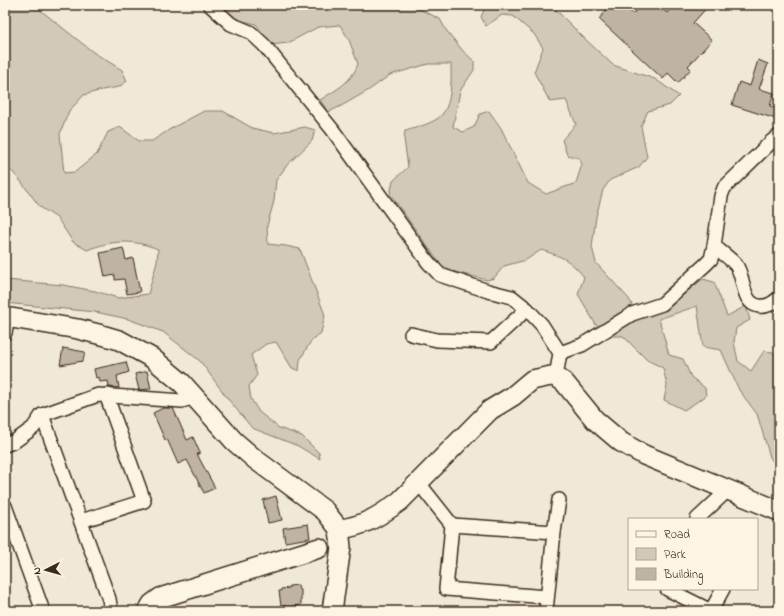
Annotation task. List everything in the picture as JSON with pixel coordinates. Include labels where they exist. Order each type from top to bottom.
[{"type":"street","points":[[210,5],[231,24],[250,32],[264,45],[332,129],[428,262],[440,275],[488,291],[512,297],[528,309],[542,325],[560,353],[556,377]]},
{"type":"street","points":[[560,353],[582,345],[632,314],[662,304],[711,259],[721,196],[724,188],[779,136]]},
{"type":"street","points":[[714,246],[737,266],[748,299],[754,305],[762,307],[771,305],[779,298]]},
{"type":"street","points":[[411,334],[438,340],[491,342],[528,309]]},
{"type":"street","points":[[6,322],[78,329],[119,340],[152,358],[169,371],[234,441],[256,460],[318,505],[332,519],[339,529],[341,547],[332,611]]},
{"type":"street","points":[[339,529],[359,526],[383,514],[400,501],[490,410],[513,396],[532,380],[543,377],[556,377],[564,382],[595,420],[621,442],[644,455],[779,511]]},
{"type":"street","points":[[5,445],[15,441],[33,428],[42,415],[98,395],[182,401],[194,397]]},
{"type":"street","points":[[81,521],[144,501],[108,400],[108,395]]},
{"type":"street","points":[[42,415],[109,599],[111,611]]},
{"type":"street","points":[[418,482],[452,525],[446,589],[547,598]]},
{"type":"street","points":[[698,518],[728,490]]},
{"type":"street","points":[[546,611],[554,532],[559,500]]},
{"type":"street","points":[[5,506],[43,611]]},
{"type":"street","points":[[452,525],[554,532]]},
{"type":"street","points":[[148,611],[152,604],[160,598],[318,548]]},
{"type":"street","points":[[670,590],[711,611],[722,590]]},
{"type":"green space","points":[[5,5],[38,5],[39,9],[93,52],[122,70],[127,81],[119,87],[84,95],[69,111],[60,134],[64,173],[75,172],[97,154],[108,132],[120,127],[139,141],[152,141],[172,128],[204,111],[223,111],[252,128],[274,133],[305,127],[315,130],[312,141],[288,164],[276,180],[274,201],[267,226],[268,244],[300,249],[325,315],[321,333],[311,341],[300,360],[299,371],[292,368],[276,342],[266,344],[251,355],[257,375],[249,386],[251,399],[259,412],[279,428],[302,436],[319,453],[320,459],[298,446],[252,428],[200,361],[163,332],[128,319],[95,312],[5,303],[5,280],[63,285],[95,291],[118,298],[148,294],[157,262],[158,249],[131,242],[122,242],[105,244],[87,250],[73,242],[57,218],[40,207],[19,179],[5,164]]},
{"type":"green space","points":[[221,5],[411,5],[440,19],[446,30],[463,51],[474,61],[474,70],[460,91],[453,127],[463,132],[474,127],[480,114],[489,111],[501,128],[528,183],[546,194],[576,183],[582,164],[579,158],[567,155],[562,140],[576,124],[566,100],[550,102],[534,72],[543,48],[534,34],[513,16],[502,15],[486,26],[481,17],[486,5],[551,5],[613,65],[655,79],[679,96],[670,105],[648,111],[641,126],[647,157],[639,167],[610,180],[603,190],[596,217],[592,247],[596,263],[629,299],[638,317],[670,304],[703,279],[714,282],[727,316],[746,306],[750,320],[736,328],[734,342],[738,361],[751,371],[764,351],[773,352],[779,359],[779,471],[770,457],[757,414],[739,390],[721,350],[703,347],[697,306],[659,319],[669,355],[683,359],[691,377],[705,388],[706,396],[684,410],[664,400],[667,385],[663,368],[647,360],[623,336],[608,336],[596,325],[578,294],[584,277],[570,262],[541,250],[526,260],[504,266],[494,278],[487,280],[451,271],[438,261],[390,194],[393,181],[408,167],[404,139],[405,131],[425,125],[437,119],[446,108],[450,94],[451,64],[428,64],[390,75],[369,90],[329,112],[320,100],[338,89],[347,81],[352,76],[358,64],[349,40],[340,25],[318,27],[288,43],[271,45],[256,24],[234,19]]},
{"type":"building","points":[[600,5],[624,5],[633,14],[642,5],[658,5],[667,13],[674,5],[709,5],[693,23],[712,40],[688,66],[691,69],[678,83],[668,73],[663,79],[599,19],[606,11]]},
{"type":"building","points":[[758,60],[768,64],[759,89],[774,93],[770,106],[779,109],[779,120],[732,105],[739,82],[750,86]]},
{"type":"building","points":[[123,248],[126,260],[133,258],[140,292],[127,294],[124,279],[115,280],[115,275],[105,277],[100,253]]},
{"type":"building","points":[[63,348],[85,352],[83,361],[60,365]]},
{"type":"building","points":[[126,362],[129,372],[117,376],[119,388],[109,387],[108,381],[100,382],[99,377],[96,378],[94,369]]},
{"type":"building","points":[[147,371],[151,389],[139,390],[135,374]]},
{"type":"building","points":[[163,408],[173,408],[187,440],[193,437],[200,453],[197,454],[215,488],[204,493],[187,460],[178,464],[153,413]]},
{"type":"building","points":[[276,496],[282,520],[268,523],[263,500]]},
{"type":"building","points":[[308,524],[310,538],[285,542],[283,528]]},
{"type":"building","points":[[298,585],[299,590],[301,590],[301,605],[286,607],[281,606],[279,591],[281,591],[281,589],[289,588],[289,586]]}]
